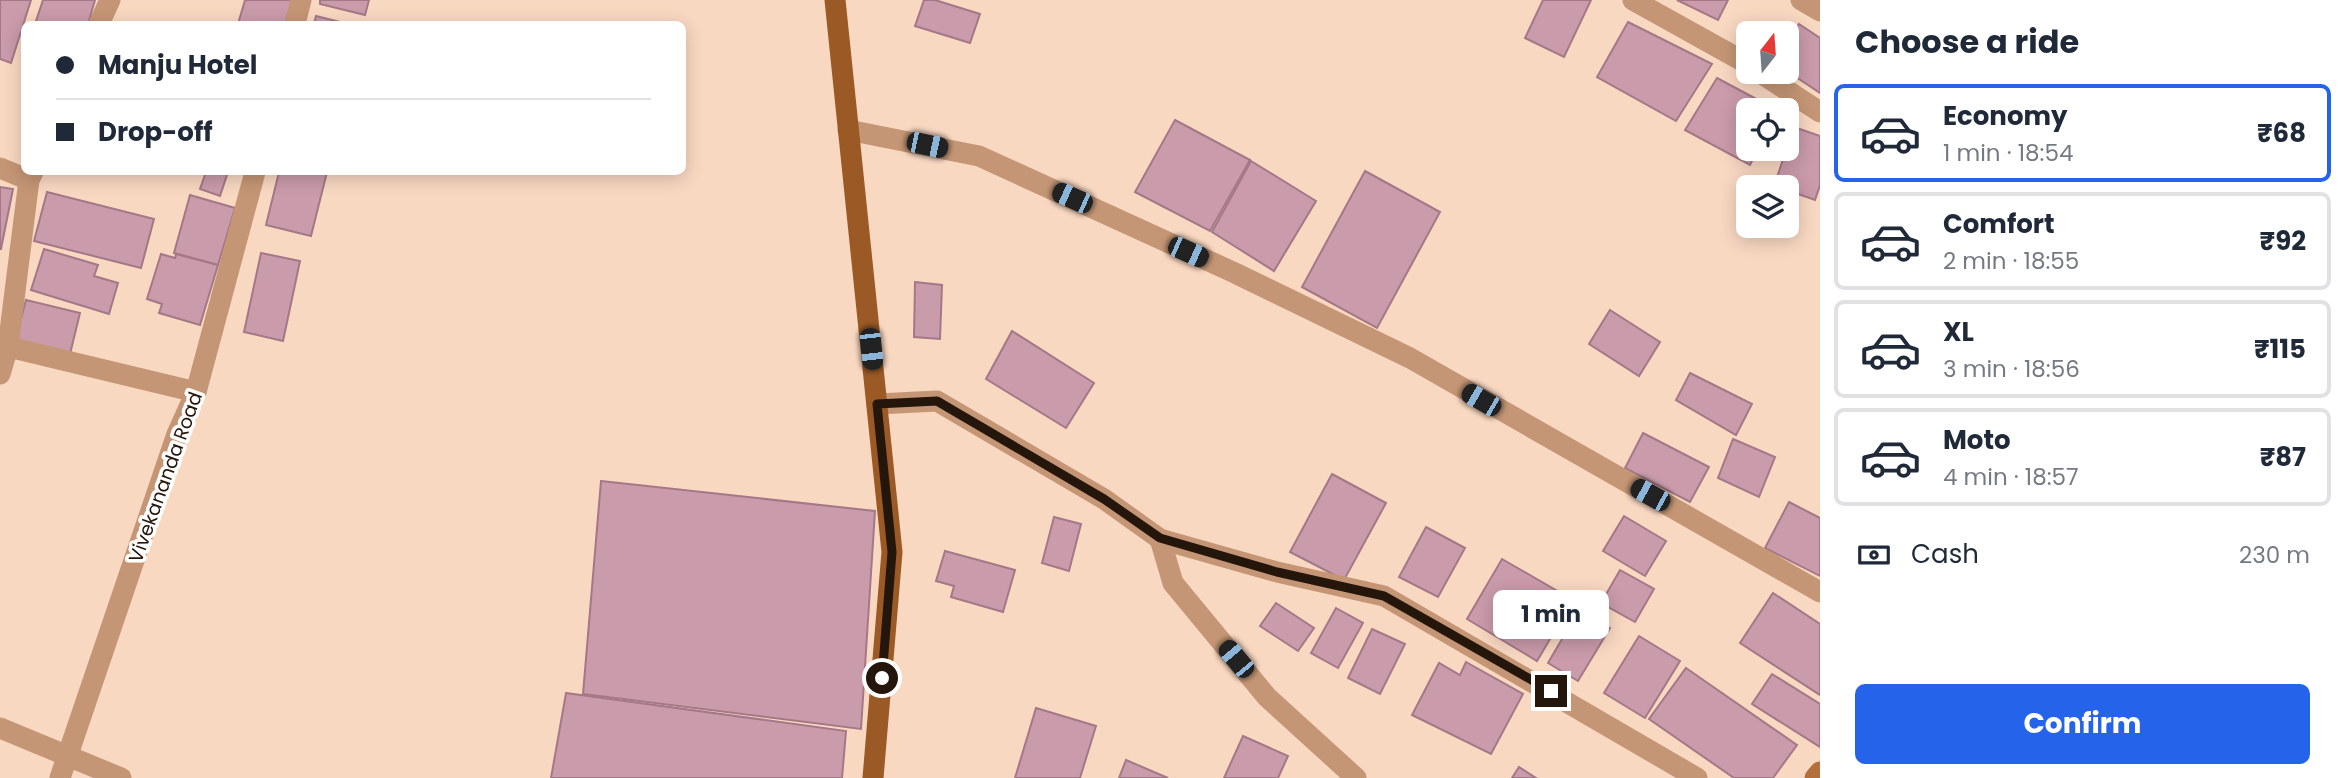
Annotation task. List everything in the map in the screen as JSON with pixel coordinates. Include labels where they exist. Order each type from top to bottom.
[{"type":"main road","points":[[835,0],[892,552],[873,778]]},
{"type":"street","points":[[100,21],[110,0]]},
{"type":"street","points":[[296,21],[301,0]]},
{"type":"street","points":[[1633,0],[1736,57]]},
{"type":"street","points":[[1801,0],[1820,11]]},
{"type":"street","points":[[1777,84],[1820,112]]},
{"type":"street","points":[[848,130],[979,156],[1235,273],[1410,358],[1820,592]]},
{"type":"street","points":[[0,168],[21,173]]},
{"type":"street","name":"Vivekananda Road","points":[[60,778],[177,435],[196,392],[254,175]]},
{"type":"street","points":[[0,374],[31,176]]},
{"type":"street","points":[[4,346],[196,392]]},
{"type":"street","points":[[877,404],[937,401],[1104,499],[1160,538],[1277,572],[1384,596],[1575,704],[1697,778]]},
{"type":"street","points":[[1160,538],[1173,583],[1190,604],[1267,697],[1356,778]]},
{"type":"street","points":[[0,728],[121,778]]},
{"type":"street","points":[[1815,778],[1820,772]]},
{"type":"building","points":[[0,0],[31,0],[24,21],[21,21],[21,32],[11,63],[0,59]]},
{"type":"building","points":[[43,0],[95,0],[89,21],[36,21]]},
{"type":"building","points":[[245,0],[292,0],[286,21],[239,21]]},
{"type":"building","points":[[320,0],[369,0],[365,15],[320,4]]},
{"type":"building","points":[[924,0],[935,0],[980,14],[970,43],[915,26]]},
{"type":"building","points":[[1543,0],[1591,0],[1564,57],[1525,38]]},
{"type":"building","points":[[1677,0],[1728,0],[1718,20]]},
{"type":"building","points":[[316,16],[336,21],[315,21]]},
{"type":"building","points":[[1628,22],[1712,64],[1676,121],[1597,77]]},
{"type":"building","points":[[1799,24],[1820,38],[1820,93],[1799,79]]},
{"type":"building","points":[[1717,78],[1754,98],[1736,98],[1736,157],[1685,130]]},
{"type":"building","points":[[1175,120],[1250,160],[1210,231],[1135,192]]},
{"type":"building","points":[[1799,129],[1820,136],[1820,185],[1815,200],[1799,194],[1799,175],[1778,175],[1782,161],[1799,161]]},
{"type":"building","points":[[1251,161],[1316,201],[1274,271],[1212,232]]},
{"type":"building","points":[[1365,171],[1440,212],[1377,328],[1302,287]]},
{"type":"building","points":[[205,175],[227,175],[220,196],[200,189]]},
{"type":"building","points":[[278,175],[326,175],[311,236],[266,225]]},
{"type":"building","points":[[0,187],[13,189],[1,249],[0,249]]},
{"type":"building","points":[[47,192],[154,219],[141,268],[34,241]]},
{"type":"building","points":[[190,195],[235,208],[218,265],[174,253]]},
{"type":"building","points":[[44,249],[98,265],[94,276],[118,283],[109,314],[31,290]]},
{"type":"building","points":[[261,253],[300,261],[283,341],[244,332]]},
{"type":"building","points":[[161,254],[175,258],[176,254],[218,265],[200,325],[159,313],[162,304],[147,299]]},
{"type":"building","points":[[915,282],[942,285],[940,339],[914,337]]},
{"type":"building","points":[[26,300],[80,313],[70,354],[15,341]]},
{"type":"building","points":[[1610,310],[1660,342],[1639,376],[1589,344]]},
{"type":"building","points":[[1012,331],[1094,383],[1066,428],[986,379]]},
{"type":"building","points":[[1690,373],[1752,404],[1736,435],[1676,400]]},
{"type":"building","points":[[1643,433],[1709,467],[1690,502],[1625,468]]},
{"type":"building","points":[[1733,439],[1775,457],[1759,497],[1718,478]]},
{"type":"building","points":[[1332,474],[1386,503],[1344,580],[1290,552]]},
{"type":"building","points":[[601,481],[875,511],[861,729],[583,694]]},
{"type":"building","points":[[1789,502],[1820,518],[1820,576],[1765,548]]},
{"type":"building","points":[[1624,516],[1666,541],[1645,576],[1603,551]]},
{"type":"building","points":[[1054,517],[1081,524],[1069,571],[1042,563]]},
{"type":"building","points":[[1426,527],[1465,548],[1438,597],[1399,577]]},
{"type":"building","points":[[945,551],[1015,570],[1003,612],[951,597],[954,586],[936,581]]},
{"type":"building","points":[[1502,559],[1573,600],[1537,661],[1467,619]]},
{"type":"building","points":[[1620,570],[1654,589],[1635,622],[1601,603]]},
{"type":"building","points":[[1773,593],[1820,624],[1820,695],[1740,643]]},
{"type":"building","points":[[1276,603],[1314,628],[1298,651],[1260,626]]},
{"type":"building","points":[[1336,608],[1363,623],[1338,668],[1311,653]]},
{"type":"building","points":[[1579,610],[1610,628],[1578,681],[1548,663]]},
{"type":"building","points":[[1372,629],[1405,644],[1380,694],[1348,678]]},
{"type":"building","points":[[1639,636],[1680,661],[1645,718],[1604,693]]},
{"type":"building","points":[[1466,662],[1523,694],[1491,754],[1412,715],[1439,663],[1460,675]]},
{"type":"building","points":[[1686,668],[1797,745],[1773,778],[1734,778],[1649,719]]},
{"type":"building","points":[[1772,674],[1820,704],[1820,747],[1752,704]]},
{"type":"building","points":[[566,693],[846,731],[842,778],[551,778]]},
{"type":"building","points":[[1036,708],[1096,726],[1080,778],[1015,778]]},
{"type":"building","points":[[1243,736],[1288,756],[1278,778],[1224,778]]},
{"type":"building","points":[[1126,760],[1168,778],[1119,778]]},
{"type":"building","points":[[1519,767],[1536,778],[1512,778]]},
{"type":"route","points":[[882,678],[892,552],[877,404],[937,401],[1104,499],[1160,538],[1277,572],[1384,596],[1551,691]]}]
